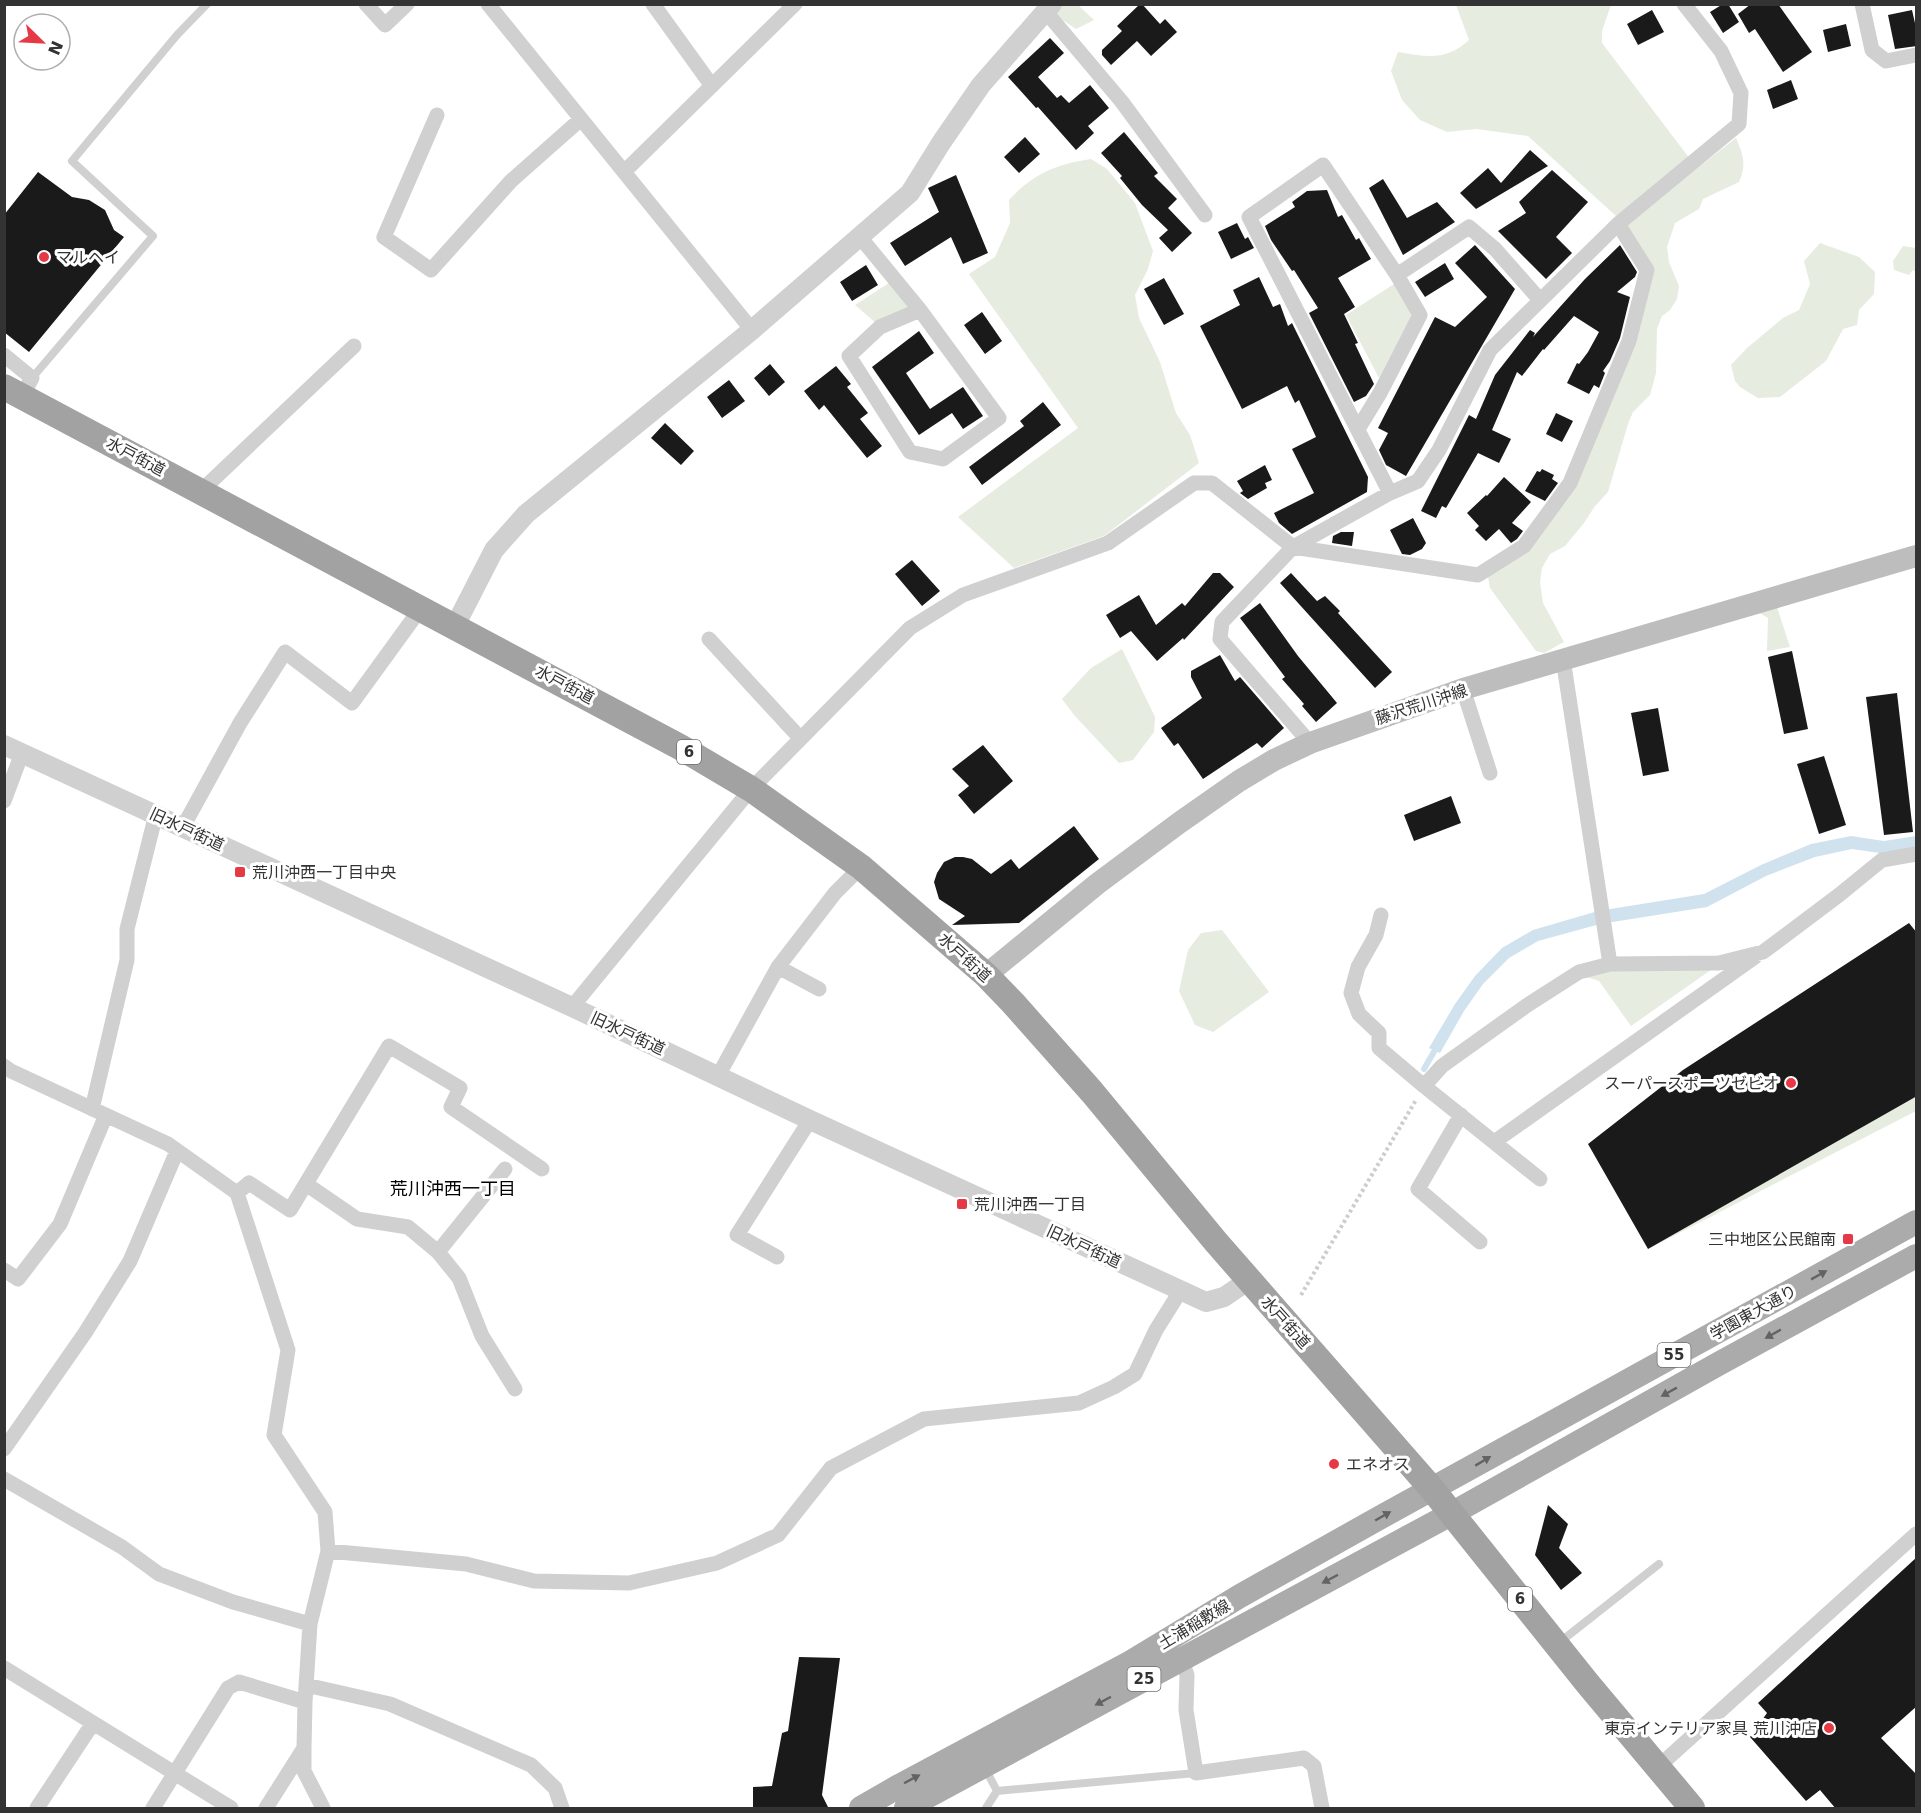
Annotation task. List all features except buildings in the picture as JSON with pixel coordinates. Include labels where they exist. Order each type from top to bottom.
[{"type":"highway","name":"水戸街道","points":[[19,387],[201,491],[680,747],[751,789],[861,867],[986,975],[1061,1056],[1249,1280],[1432,1489],[1556,1645],[1692,1809]]},
{"type":"main road","name":"藤沢荒川沖線","points":[[986,975],[1097,884],[1179,823],[1274,760],[1310,742],[1463,689],[1917,556]]},
{"type":"main road","name":"学園東大通り","points":[[1432,1489],[1917,1222]]},
{"type":"main road","name":"学園東大通り","points":[[1452,1514],[1720,1363],[1917,1256]]},
{"type":"main road","name":"土浦稲敷線","points":[[861,1809],[910,1780],[1131,1662],[1240,1596],[1432,1489]]},
{"type":"main road","name":"土浦稲敷線","points":[[906,1809],[1452,1514]]},
{"type":"street","points":[[366,4],[385,25],[407,4]]},
{"type":"street","points":[[488,4],[752,330]]},
{"type":"street","points":[[653,4],[712,86]]},
{"type":"street","points":[[624,172],[795,4]]},
{"type":"street","points":[[1310,742],[1220,639],[1222,622],[1293,547],[1390,493],[1418,481],[1439,450],[1490,350],[1618,224],[1739,124],[1741,93],[1721,51],[1684,4]]},
{"type":"street","points":[[1862,4],[1872,50],[1886,61],[1917,55]]},
{"type":"street","points":[[455,626],[494,550],[526,514],[752,330],[910,193],[981,85],[1049,8],[1205,215]]},
{"type":"street","points":[[437,115],[384,237],[431,270],[512,181],[580,119]]},
{"type":"street","points":[[1358,429],[1420,315],[1397,275],[1323,165],[1249,217],[1390,493]]},
{"type":"street","points":[[572,1007],[751,789],[910,628],[963,595],[1108,543],[1194,483],[1212,483],[1293,547],[1478,575],[1524,546],[1570,483],[1629,341],[1647,270],[1618,224]]},
{"type":"street","points":[[1397,275],[1469,227],[1495,249],[1540,300]]},
{"type":"street","points":[[860,237],[920,310],[999,418],[943,459],[910,452],[849,356],[880,327],[920,310]]},
{"type":"street","points":[[201,491],[354,346]]},
{"type":"street","points":[[4,355],[19,387]]},
{"type":"street","points":[[183,827],[240,723],[285,652],[352,703],[421,608]]},
{"type":"street","points":[[709,639],[800,738]]},
{"type":"street","points":[[1563,659],[1610,964]]},
{"type":"street","points":[[1463,689],[1490,772]]},
{"type":"street","points":[[4,801],[13,749]]},
{"type":"street","name":"旧水戸街道","points":[[13,749],[1206,1302],[1224,1297],[1249,1280]]},
{"type":"street","points":[[4,1270],[18,1279],[60,1224],[99,1112],[127,960],[127,928],[156,814]]},
{"type":"street","points":[[1494,1142],[1762,952],[1882,860],[1917,854]]},
{"type":"street","points":[[718,1076],[778,967],[835,893],[861,867]]},
{"type":"street","points":[[1381,915],[1376,935],[1358,967],[1351,993],[1359,1014],[1379,1033],[1379,1048],[1540,1179]]},
{"type":"street","points":[[1424,1086],[1442,1066],[1580,972],[1610,964],[1719,963],[1762,952]]},
{"type":"street","points":[[778,967],[819,989]]},
{"type":"street","points":[[237,1193],[249,1183],[290,1210],[389,1046],[460,1088],[451,1107],[542,1168]]},
{"type":"street","points":[[4,1066],[10,1071],[168,1144],[237,1193],[288,1350],[274,1435],[325,1512],[328,1551],[310,1624],[304,1748],[304,1771],[323,1809]]},
{"type":"street","points":[[1461,1115],[1418,1189],[1480,1242]]},
{"type":"street","points":[[777,1257],[737,1235],[810,1120]]},
{"type":"street","points":[[4,1449],[85,1333],[130,1261],[177,1151]]},
{"type":"street","points":[[438,1252],[506,1169]]},
{"type":"street","points":[[306,1184],[357,1219],[408,1227],[438,1252],[459,1278],[482,1336],[515,1389]]},
{"type":"street","points":[[328,1551],[466,1564],[534,1581],[629,1583],[717,1563],[778,1535],[831,1468],[924,1419],[1079,1403],[1114,1387],[1135,1374],[1156,1330],[1181,1290]]},
{"type":"street","points":[[4,1479],[122,1547],[159,1574],[233,1602],[310,1624]]},
{"type":"street","points":[[1658,1767],[1916,1536]]},
{"type":"street","points":[[1181,1659],[1187,1675],[1186,1710],[1196,1773],[1304,1758],[1314,1766],[1322,1809]]},
{"type":"street","points":[[7,1674],[93,1723],[231,1809]]},
{"type":"street","points":[[153,1809],[228,1689],[239,1682],[305,1702]]},
{"type":"street","points":[[306,1685],[390,1704],[531,1765],[555,1788],[562,1809]]},
{"type":"street","points":[[37,1809],[93,1723]]},
{"type":"street","points":[[266,1809],[304,1748]]},
{"type":"lane","points":[[19,387],[153,236],[72,161],[177,35],[207,4]]},
{"type":"lane","points":[[1556,1645],[1659,1564]]},
{"type":"lane","points":[[984,1765],[997,1791]]},
{"type":"lane","points":[[997,1791],[1196,1773]]},
{"type":"lane","points":[[986,1809],[997,1791]]},
{"type":"path","points":[[1301,1295],[1424,1086]]},
{"type":"shaded area","points":[[1058,5],[1078,5],[1094,20],[1076,29],[1051,12]]},
{"type":"shaded area","points":[[1456,5],[1611,5],[1602,31],[1602,43],[1690,159],[1616,216],[1528,136],[1476,129],[1447,132],[1420,120],[1402,100],[1391,71],[1398,52],[1436,56],[1461,47],[1469,40]]},
{"type":"shaded area","points":[[1736,138],[1743,160],[1739,182],[1703,199],[1699,209],[1675,223],[1667,247],[1669,262],[1679,286],[1677,299],[1670,310],[1662,316],[1657,329],[1656,373],[1650,395],[1633,412],[1608,492],[1565,546],[1550,554],[1542,568],[1540,582],[1543,603],[1564,642],[1544,653],[1536,651],[1490,588],[1488,577],[1541,533],[1652,271],[1624,225]]},
{"type":"shaded area","points":[[1091,159],[1107,169],[1135,203],[1153,251],[1148,269],[1135,295],[1139,318],[1160,362],[1176,413],[1190,435],[1199,463],[1104,536],[1014,568],[958,517],[1078,428],[969,274],[995,257],[1010,223],[1009,200],[1018,191],[1036,177],[1056,167]]},
{"type":"shaded area","points":[[1820,243],[1859,257],[1875,272],[1874,294],[1859,310],[1857,325],[1843,329],[1826,361],[1780,397],[1758,398],[1740,387],[1735,381],[1731,365],[1747,348],[1783,318],[1799,310],[1810,284],[1804,261]]},
{"type":"shaded area","points":[[1903,246],[1916,248],[1916,272],[1913,270],[1909,275],[1894,270],[1893,261]]},
{"type":"shaded area","points":[[892,281],[914,308],[877,324],[855,305]]},
{"type":"shaded area","points":[[1394,284],[1412,315],[1379,378],[1346,315]]},
{"type":"shaded area","points":[[1775,601],[1790,647],[1767,651],[1768,618],[1753,609]]},
{"type":"shaded area","points":[[1122,649],[1155,717],[1154,732],[1133,760],[1119,763],[1062,699],[1091,668]]},
{"type":"shaded area","points":[[1222,930],[1269,992],[1213,1032],[1195,1025],[1179,991],[1188,950],[1201,933]]},
{"type":"shaded area","points":[[1715,967],[1631,1026],[1599,981],[1583,976],[1611,970]]},
{"type":"shaded area","points":[[1916,1096],[1916,1111],[1648,1249]]},
{"type":"water","points":[[1851,836],[1884,841],[1916,836],[1916,849],[1886,854],[1852,849],[1815,857],[1766,876],[1707,907],[1600,924],[1538,941],[1509,958],[1483,984],[1464,1011],[1440,1053],[1429,1048],[1475,976],[1502,948],[1533,930],[1598,911],[1704,894],[1761,865],[1811,844]]},
{"type":"waterway","points":[[1424,1069],[1439,1043]]},
{"type":"place","name":"マルヘイ","points":[[44,257]]},
{"type":"place","name":"荒川沖西一丁目中央","points":[[240,872]]},
{"type":"place","name":"スーパースポーツゼビオ","points":[[1791,1083]]},
{"type":"place","name":"荒川沖西一丁目","points":[[962,1204]]},
{"type":"place","name":"三中地区公民館南","points":[[1848,1239]]},
{"type":"place","name":"エネオス","points":[[1334,1464]]},
{"type":"place","name":"東京インテリア家具 荒川沖店","points":[[1829,1728]]},
{"type":"district","name":"荒川沖西一丁目","points":[[453,1189]]}]
